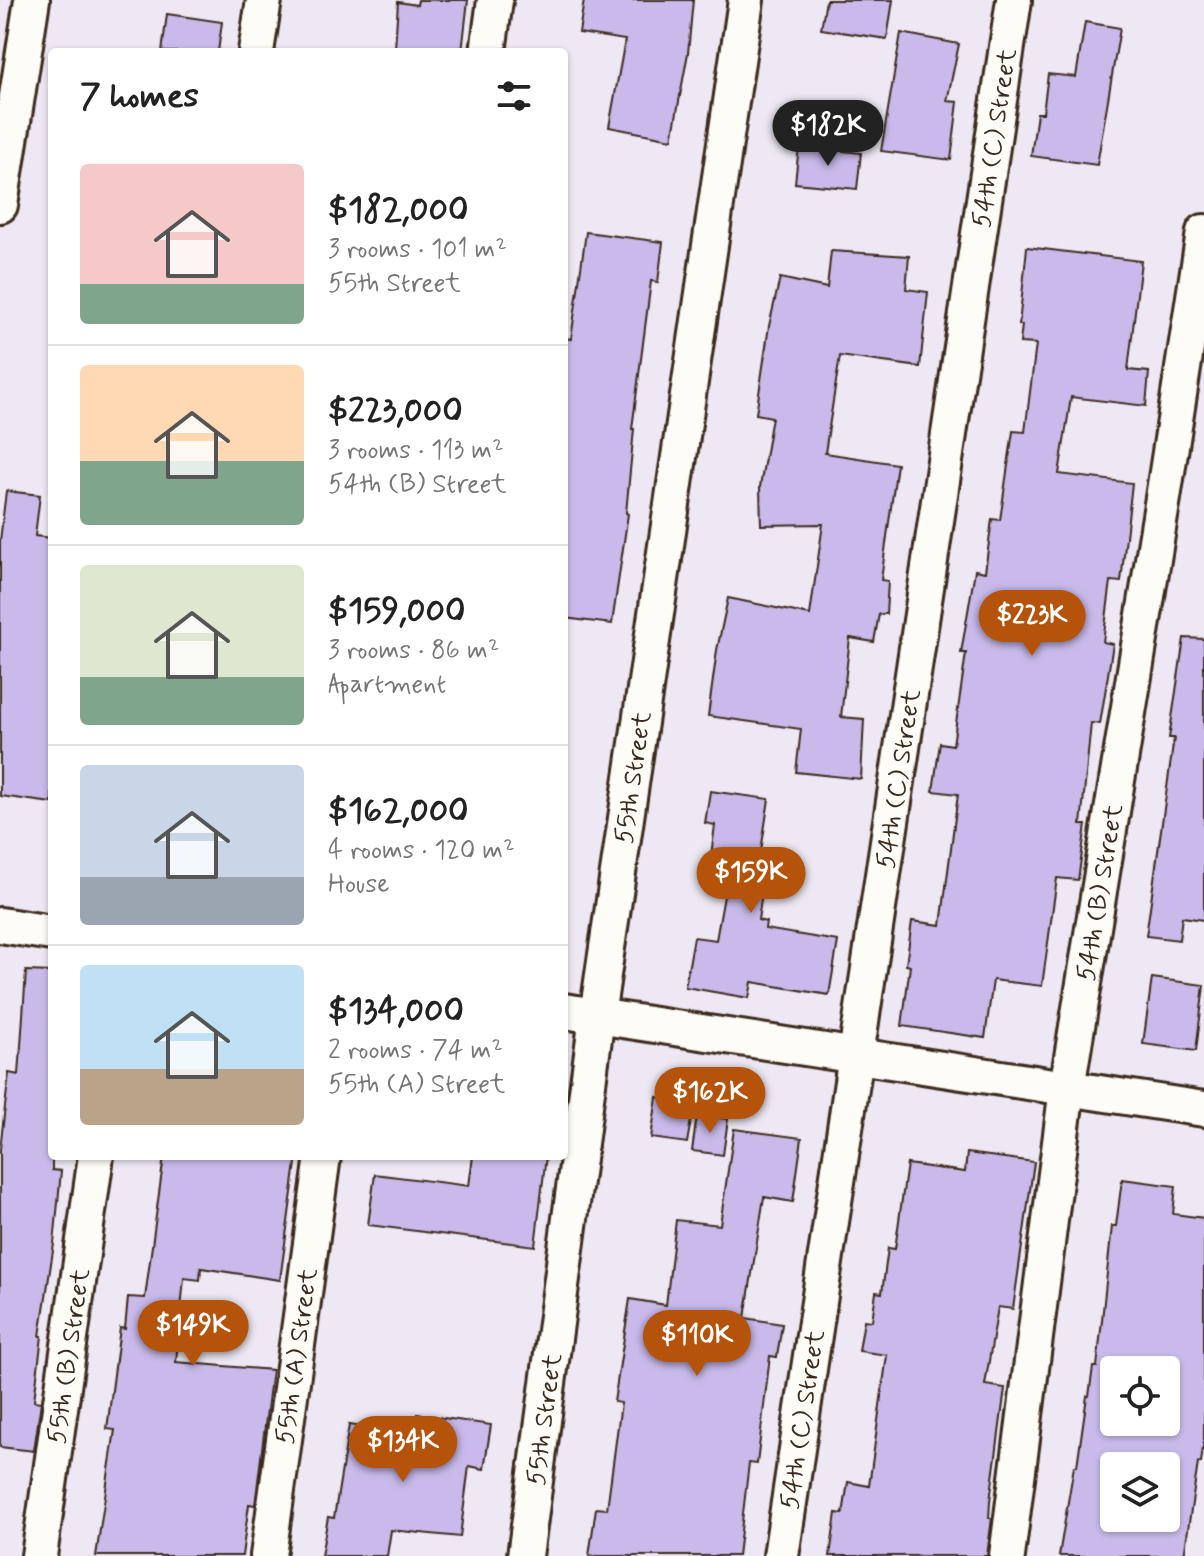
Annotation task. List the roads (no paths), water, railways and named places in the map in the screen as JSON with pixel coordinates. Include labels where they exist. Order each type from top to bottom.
[{"type":"street","points":[[0,205],[32,0]]},
{"type":"street","points":[[257,48],[264,0]]},
{"type":"street","points":[[489,48],[495,0]]},
{"type":"street","name":"55th Street","points":[[568,1132],[580,1014],[746,0]]},
{"type":"street","name":"54th (C) Street","points":[[781,1556],[1014,0]]},
{"type":"street","name":"54th (B) Street","points":[[1007,1556],[1067,1088],[1204,232]]},
{"type":"street","points":[[0,925],[48,932]]},
{"type":"street","points":[[580,1014],[1204,1109]]},
{"type":"street","name":"55th (B) Street","points":[[39,1556],[95,1160]]},
{"type":"street","name":"55th (A) Street","points":[[268,1556],[322,1160]]},
{"type":"street","name":"55th Street","points":[[525,1556],[565,1160]]}]
